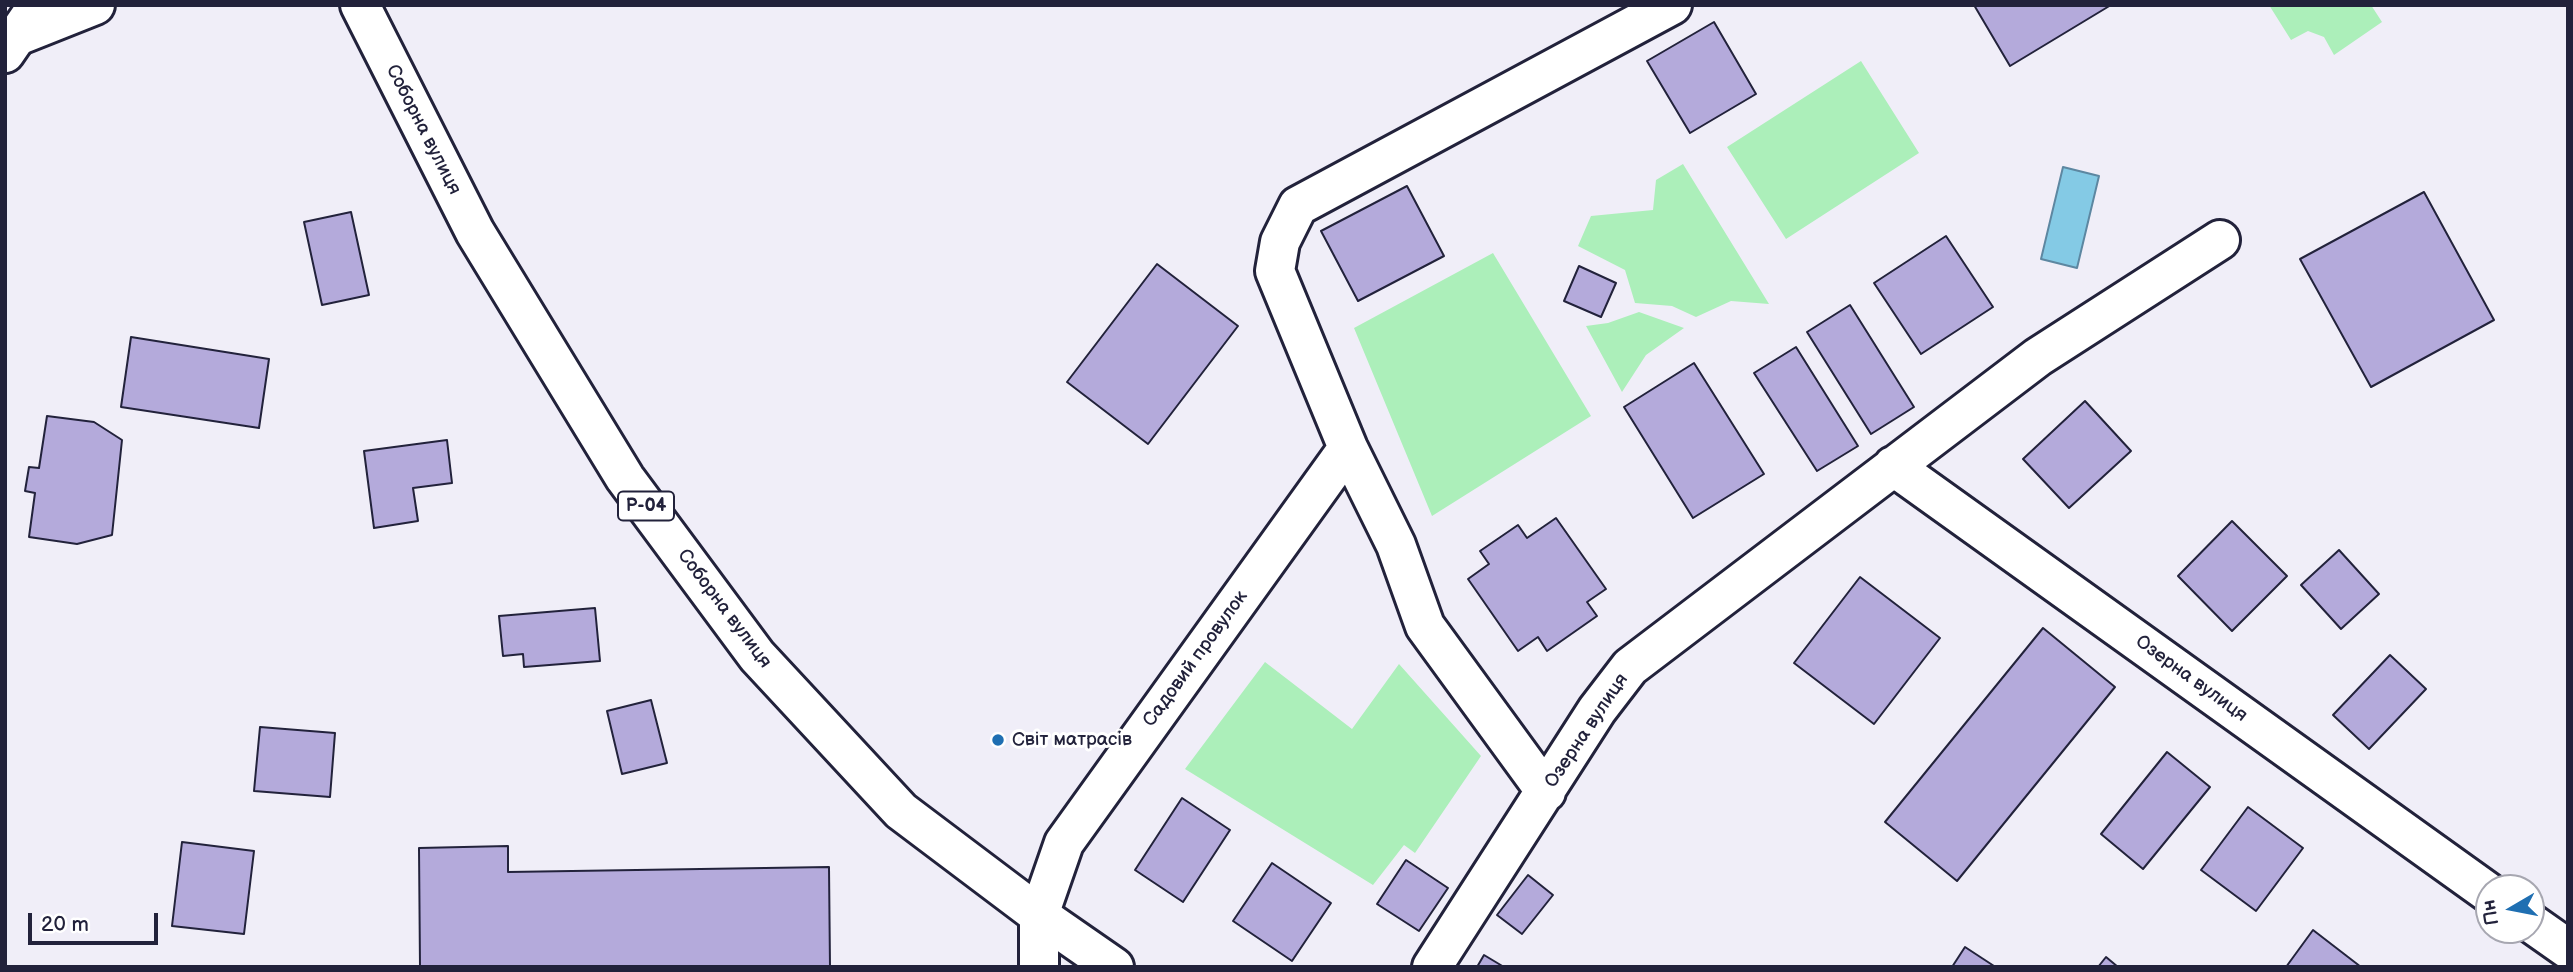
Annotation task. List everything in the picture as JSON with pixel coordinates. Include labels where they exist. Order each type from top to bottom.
[{"type":"street","points":[[20,31],[94,5]]},
{"type":"street","points":[[1546,792],[1425,626],[1396,545],[1348,448],[1275,271],[1280,242],[1298,206],[1672,5]]},
{"type":"street","name":"Соборна вулиця","points":[[359,7],[475,232],[625,478],[757,656],[901,811],[1114,967]]},
{"type":"street","name":"Озерна вулиця","points":[[1432,967],[1597,710],[1630,667],[2038,357],[2220,240]]},
{"type":"street","name":"Садовий провулок","points":[[1039,967],[1040,915],[1064,842],[1348,448]]},
{"type":"street","name":"Озерна вулиця","points":[[1893,466],[2475,883]]},
{"type":"street","points":[[2545,933],[2568,949]]},
{"type":"green space","points":[[2269,5],[2371,5],[2382,22],[2334,55],[2324,37],[2308,31],[2291,40]]},
{"type":"green space","points":[[1861,61],[1919,153],[1786,239],[1727,147]]},
{"type":"green space","points":[[1683,164],[1769,304],[1731,301],[1696,317],[1672,306],[1635,303],[1625,270],[1578,246],[1591,216],[1653,210],[1656,180]]},
{"type":"green space","points":[[1493,253],[1591,416],[1432,516],[1354,328]]},
{"type":"green space","points":[[1639,312],[1684,328],[1646,355],[1622,392],[1586,326],[1608,323]]},
{"type":"green space","points":[[1265,662],[1352,729],[1399,664],[1481,756],[1415,853],[1404,845],[1373,885],[1185,769]]},
{"type":"water","points":[[2063,167],[2099,176],[2077,268],[2041,259]]},
{"type":"building","points":[[1974,5],[2111,5],[2010,66]]},
{"type":"building","points":[[1714,22],[1756,94],[1690,133],[1647,61]]},
{"type":"building","points":[[1407,186],[1444,256],[1358,301],[1321,231]]},
{"type":"building","points":[[2424,192],[2494,320],[2371,387],[2300,259]]},
{"type":"building","points":[[351,212],[369,295],[322,305],[304,222]]},
{"type":"building","points":[[1946,236],[1993,307],[1921,354],[1874,283]]},
{"type":"building","points":[[1157,264],[1238,326],[1148,444],[1067,382]]},
{"type":"building","points":[[1579,266],[1616,283],[1601,317],[1564,301]]},
{"type":"building","points":[[1850,305],[1914,407],[1871,434],[1807,332]]},
{"type":"building","points":[[131,337],[269,359],[259,428],[121,407]]},
{"type":"building","points":[[1796,347],[1858,446],[1817,471],[1754,373]]},
{"type":"building","points":[[1694,363],[1764,474],[1693,518],[1624,407]]},
{"type":"building","points":[[2085,401],[2131,451],[2069,508],[2023,459]]},
{"type":"building","points":[[47,416],[94,422],[122,440],[112,535],[77,544],[29,537],[35,493],[25,491],[29,467],[39,468]]},
{"type":"building","points":[[447,440],[452,483],[413,488],[418,521],[374,528],[364,451]]},
{"type":"building","points":[[1556,518],[1606,589],[1587,602],[1597,616],[1547,651],[1538,637],[1518,651],[1468,579],[1489,564],[1480,551],[1518,525],[1527,538]]},
{"type":"building","points":[[2232,521],[2287,576],[2232,631],[2178,576]]},
{"type":"building","points":[[2339,550],[2379,594],[2341,629],[2301,585]]},
{"type":"building","points":[[1860,577],[1940,638],[1874,724],[1794,663]]},
{"type":"building","points":[[595,608],[600,661],[524,667],[523,654],[503,656],[499,616]]},
{"type":"building","points":[[2043,628],[2115,687],[1957,881],[1885,822]]},
{"type":"building","points":[[2390,655],[2426,689],[2369,749],[2333,715]]},
{"type":"building","points":[[651,700],[667,763],[622,774],[607,711]]},
{"type":"building","points":[[260,727],[335,733],[330,797],[254,791]]},
{"type":"building","points":[[2167,752],[2210,787],[2143,869],[2101,834]]},
{"type":"building","points":[[1182,798],[1230,830],[1183,902],[1135,870]]},
{"type":"building","points":[[2248,807],[2303,848],[2256,911],[2201,870]]},
{"type":"building","points":[[182,842],[254,851],[244,934],[172,926]]},
{"type":"building","points":[[508,846],[508,872],[829,867],[830,967],[420,967],[419,848]]},
{"type":"building","points":[[1406,860],[1448,888],[1419,931],[1377,904]]},
{"type":"building","points":[[1272,863],[1331,903],[1292,961],[1233,921]]},
{"type":"building","points":[[1528,875],[1553,895],[1522,934],[1497,915]]},
{"type":"building","points":[[2313,930],[2361,967],[2286,967]]},
{"type":"building","points":[[1965,947],[1994,966],[1952,967]]},
{"type":"building","points":[[1484,955],[1504,967],[1477,967]]},
{"type":"building","points":[[2106,957],[2118,967],[2098,967]]},
{"type":"place","name":"Світ матрасів","points":[[998,740]]}]
